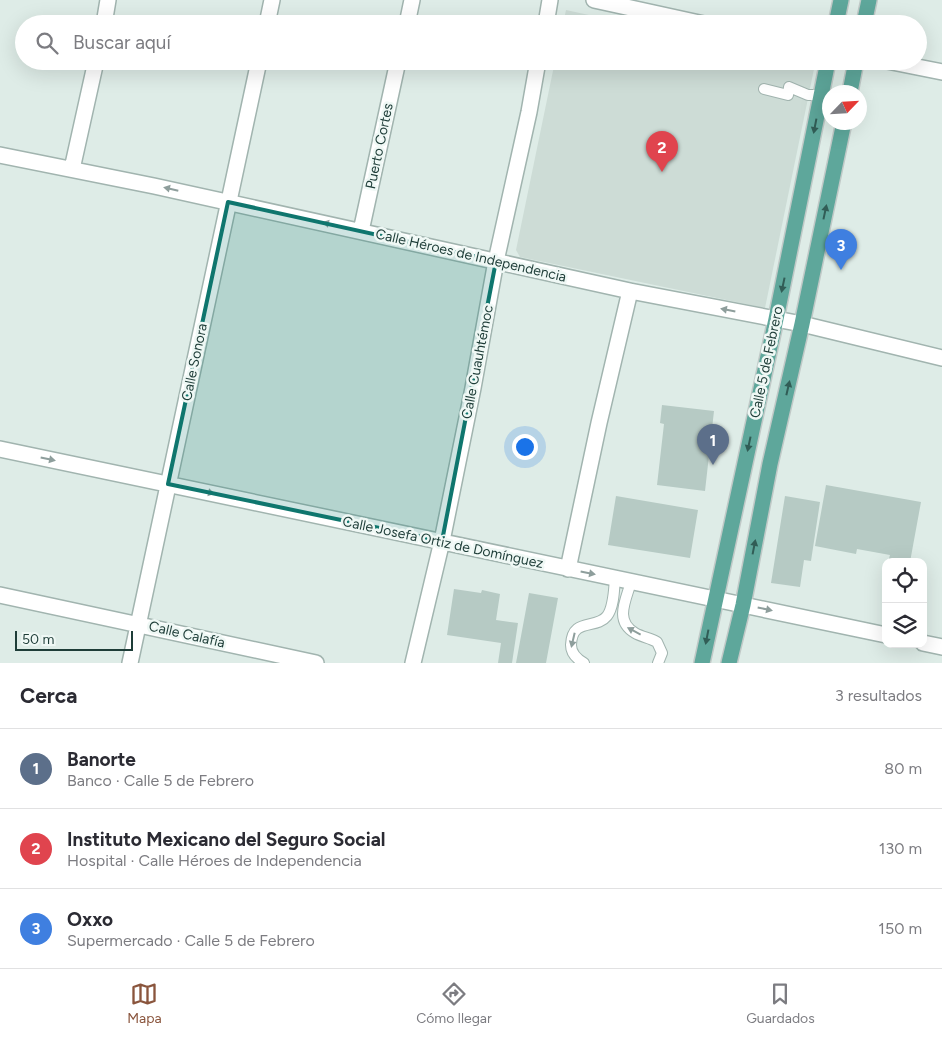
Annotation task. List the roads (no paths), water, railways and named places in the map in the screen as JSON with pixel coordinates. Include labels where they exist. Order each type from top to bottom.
[{"type":"main road","points":[[838,15],[841,0]]},
{"type":"main road","points":[[866,15],[869,0]]},
{"type":"main road","name":"Calle 5 de Febrero","points":[[702,663],[714,599],[776,319],[826,70]]},
{"type":"main road","points":[[851,85],[854,70]]},
{"type":"main road","name":"Calle 5 de Febrero","points":[[729,663],[842,130]]},
{"type":"street","points":[[106,15],[108,0]]},
{"type":"street","points":[[269,15],[272,0]]},
{"type":"street","points":[[409,15],[412,0]]},
{"type":"street","points":[[548,15],[550,0]]},
{"type":"street","points":[[594,0],[663,15]]},
{"type":"street","points":[[927,69],[942,72]]},
{"type":"street","points":[[72,169],[94,70]]},
{"type":"street","name":"Calle Sonora","points":[[130,663],[257,70]]},
{"type":"street","name":"Puerto Cortes","points":[[361,231],[396,70]]},
{"type":"street","name":"Calle Cuauhtémoc","points":[[413,663],[442,541],[496,261],[527,122],[536,70]]},
{"type":"street","name":"Calle Héroes de Independencia","points":[[0,155],[228,202],[630,291],[802,324],[942,358]]},
{"type":"street","points":[[568,569],[599,422],[630,291]]},
{"type":"street","name":"Calle Josefa Ortiz de Domínguez","points":[[0,449],[882,634]]},
{"type":"street","name":"Calle Calafía","points":[[0,595],[138,623],[316,663]]},
{"type":"street","points":[[927,644],[942,647]]},
{"type":"lane","points":[[764,89],[788,95],[789,87],[808,95],[821,95]]},
{"type":"lane","points":[[584,663],[573,654],[571,650],[572,640],[579,628],[602,620],[607,616],[611,606],[615,578]]},
{"type":"lane","points":[[631,582],[622,619],[625,626],[637,634],[657,642],[662,654],[658,663]]},
{"type":"place","name":"Instituto Mexicano del Seguro Social","points":[[662,172]]},
{"type":"place","name":"Oxxo","points":[[841,270]]},
{"type":"place","name":"Banorte","points":[[713,465]]}]
